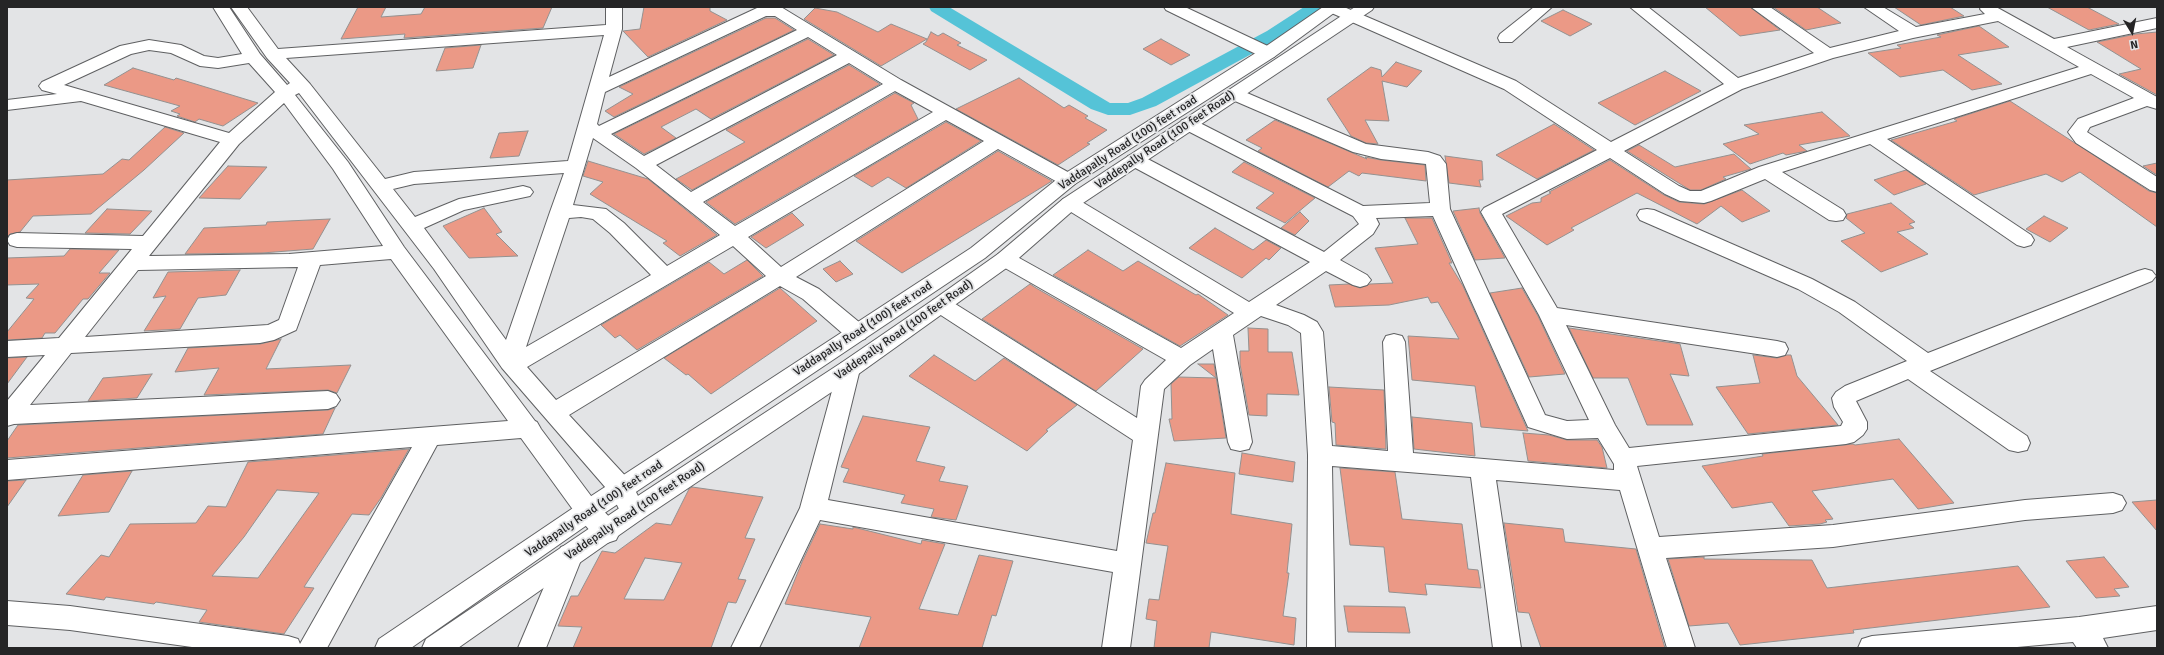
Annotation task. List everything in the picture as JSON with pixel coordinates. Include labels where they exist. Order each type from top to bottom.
[{"type":"street","points":[[221,7],[263,56],[381,186],[441,264],[511,363],[552,413],[622,489],[633,512]]},
{"type":"street","points":[[239,7],[263,56]]},
{"type":"street","points":[[511,363],[576,166],[593,129],[598,89],[614,29],[614,7]]},
{"type":"street","points":[[1172,7],[1264,51]]},
{"type":"street","points":[[1334,7],[1359,12],[1510,85],[1672,190],[1687,197],[1704,197],[1766,171],[2093,68]]},
{"type":"street","name":"Vaddapally Road (100) feet road","points":[[389,648],[588,511],[978,254],[1068,180],[1134,153],[1157,122],[1264,51],[1334,7]]},
{"type":"street","points":[[1506,38],[1544,7]]},
{"type":"street","points":[[1638,7],[1736,85]]},
{"type":"street","points":[[1759,7],[1827,54]]},
{"type":"street","points":[[1872,7],[1913,33]]},
{"type":"street","points":[[1986,7],[2153,102]]},
{"type":"street","points":[[598,89],[763,11],[778,11],[895,84],[1068,180]]},
{"type":"street","name":"Vaddepally Road (100 feet Road)","points":[[436,648],[570,555],[607,532],[633,512],[849,369],[1005,259],[1070,203],[1134,153],[1185,126],[1359,12]]},
{"type":"street","points":[[1681,648],[1626,469],[1550,315],[1491,212],[1736,85],[1827,54],[1913,33],[2001,16]]},
{"type":"street","points":[[2051,44],[2157,23]]},
{"type":"street","points":[[232,140],[48,86],[126,50],[149,45],[176,49],[200,62],[218,63],[263,56],[614,29]]},
{"type":"street","points":[[593,129],[810,30]]},
{"type":"street","points":[[643,164],[850,55]]},
{"type":"street","points":[[690,201],[895,84]]},
{"type":"street","points":[[8,416],[232,140],[262,111],[293,89]]},
{"type":"street","points":[[293,89],[397,252],[529,428],[588,511],[607,532]]},
{"type":"street","points":[[1234,94],[1360,148],[1381,153],[1428,158],[1433,160],[1436,164],[1440,209],[1536,421],[1567,430],[1605,429]]},
{"type":"street","points":[[7,105],[85,97]]},
{"type":"street","points":[[2153,102],[2084,123],[2077,132],[2083,139],[2157,186]]},
{"type":"street","points":[[511,363],[665,276],[946,112]]},
{"type":"street","points":[[1116,648],[1153,386],[1182,359],[1253,309],[1324,262],[1366,229],[1369,224],[1360,212],[1185,126]]},
{"type":"street","points":[[593,129],[643,164],[733,236],[780,277],[811,294],[857,333]]},
{"type":"street","points":[[1871,137],[2024,240]]},
{"type":"street","points":[[552,413],[780,277],[997,141]]},
{"type":"street","points":[[1134,153],[1324,262],[1360,280]]},
{"type":"street","points":[[381,186],[414,178],[576,166]]},
{"type":"street","points":[[1766,171],[1836,215]]},
{"type":"street","points":[[412,226],[459,205],[523,192]]},
{"type":"street","points":[[1070,203],[1253,309],[1296,320],[1309,328],[1312,332],[1320,455],[1320,648]]},
{"type":"street","points":[[1360,212],[1440,209]]},
{"type":"street","points":[[560,212],[581,210],[599,214],[617,228],[665,276]]},
{"type":"street","points":[[1647,215],[1805,284],[1847,307],[1919,367],[2018,443]]},
{"type":"street","points":[[17,240],[148,243]]},
{"type":"street","points":[[131,263],[311,260],[397,252]]},
{"type":"street","points":[[1005,259],[1182,359]]},
{"type":"street","points":[[7,349],[260,335],[274,332],[288,325],[311,260]]},
{"type":"street","points":[[1320,455],[1482,469],[1626,469],[1846,435],[1855,429],[1855,422],[1846,407],[1844,398],[1853,392],[2145,276]]},
{"type":"street","points":[[940,305],[1146,436]]},
{"type":"street","points":[[1550,315],[1777,349]]},
{"type":"street","points":[[1221,331],[1240,442]]},
{"type":"street","points":[[1394,342],[1401,462]]},
{"type":"street","points":[[745,648],[813,508],[849,369]]},
{"type":"street","points":[[8,416],[328,400]]},
{"type":"street","points":[[7,470],[529,428]]},
{"type":"street","points":[[312,648],[430,436]]},
{"type":"street","points":[[1482,469],[1507,648]]},
{"type":"street","points":[[1651,548],[1833,536],[2025,510],[2113,503]]},
{"type":"street","points":[[813,508],[1128,564]]},
{"type":"street","points":[[532,648],[570,555]]},
{"type":"street","points":[[7,613],[70,618],[288,648]]},
{"type":"street","points":[[1872,648],[2087,638],[2157,618]]},
{"type":"building","points":[[358,7],[386,7],[381,17],[421,14],[425,7],[552,7],[543,28],[404,38],[405,34],[341,39]]},
{"type":"building","points":[[644,7],[710,7],[710,11],[727,20],[648,57],[623,31],[640,29]]},
{"type":"building","points":[[1705,7],[1750,7],[1780,30],[1740,36]]},
{"type":"building","points":[[1773,7],[1817,7],[1841,23],[1806,30]]},
{"type":"building","points":[[1894,7],[1950,7],[1964,16],[1921,25]]},
{"type":"building","points":[[2047,7],[2087,7],[2119,24],[2089,30]]},
{"type":"building","points":[[815,8],[837,12],[878,32],[891,24],[927,39],[881,66],[804,19]]},
{"type":"building","points":[[1563,10],[1592,24],[1570,36],[1541,21]]},
{"type":"building","points":[[766,18],[775,18],[794,30],[614,117],[605,111],[633,94],[619,87]]},
{"type":"building","points":[[1979,26],[2009,47],[1958,55],[2002,84],[1972,90],[1943,70],[1900,77],[1868,53],[1901,48],[1897,45],[1941,37],[1937,35]]},
{"type":"building","points":[[931,32],[938,36],[943,33],[961,43],[957,45],[987,60],[970,70],[923,44],[926,42]]},
{"type":"building","points":[[2157,32],[2157,95],[2119,74],[2141,69],[2097,42],[2136,34]]},
{"type":"building","points":[[808,39],[834,55],[711,119],[696,109],[661,127],[676,138],[644,154],[614,134]]},
{"type":"building","points":[[1161,39],[1190,55],[1171,65],[1143,49]]},
{"type":"building","points":[[481,45],[473,68],[436,71],[445,48]]},
{"type":"building","points":[[1396,62],[1422,71],[1407,87],[1382,81],[1389,121],[1365,120],[1378,144],[1366,143],[1351,136],[1327,99],[1371,67],[1381,70],[1382,77]]},
{"type":"building","points":[[849,65],[880,84],[692,190],[676,179],[745,142],[726,130]]},
{"type":"building","points":[[133,68],[174,80],[176,78],[258,103],[223,126],[199,119],[195,122],[177,116],[180,114],[171,111],[180,106],[104,85]]},
{"type":"building","points":[[1665,71],[1701,91],[1635,125],[1598,103]]},
{"type":"building","points":[[1019,78],[1064,108],[1069,105],[1088,116],[1085,118],[1107,130],[1087,143],[1090,144],[1058,165],[956,109]]},
{"type":"building","points":[[895,93],[914,103],[911,105],[918,119],[735,224],[706,202]]},
{"type":"building","points":[[2010,101],[2149,191],[2157,193],[2157,227],[2080,172],[2062,182],[2046,174],[1974,195],[1891,140],[1957,121],[1954,119]]},
{"type":"building","points":[[1822,112],[1850,136],[1799,145],[1807,151],[1786,155],[1783,153],[1750,164],[1723,144],[1759,134],[1744,125]]},
{"type":"building","points":[[1275,120],[1367,159],[1365,157],[1425,165],[1426,181],[1362,173],[1359,176],[1349,171],[1328,187],[1258,151],[1262,148],[1246,140]]},
{"type":"building","points":[[946,122],[981,141],[906,188],[888,177],[872,187],[854,176]]},
{"type":"building","points":[[1554,124],[1594,150],[1537,179],[1496,155]]},
{"type":"building","points":[[165,127],[184,133],[144,170],[91,214],[33,216],[20,232],[10,234],[7,237],[7,180],[103,174],[122,159],[129,160]]},
{"type":"building","points":[[528,131],[519,156],[490,158],[499,133]]},
{"type":"building","points":[[1639,145],[1675,167],[1734,154],[1751,169],[1723,177],[1726,179],[1701,190],[1690,190],[1627,151]]},
{"type":"building","points":[[998,151],[1052,181],[902,273],[856,241]]},
{"type":"building","points":[[1445,156],[1482,161],[1483,180],[1479,180],[1481,187],[1449,183]]},
{"type":"building","points":[[1610,160],[1664,195],[1679,202],[1704,204],[1742,190],[1770,211],[1742,222],[1721,206],[1697,224],[1637,193],[1571,228],[1574,230],[1547,245],[1506,216],[1532,203],[1541,202],[1541,198],[1551,193],[1549,192]]},
{"type":"building","points":[[588,161],[648,179],[717,235],[680,256],[663,243],[667,241],[590,194],[603,182],[583,176]]},
{"type":"building","points":[[1244,162],[1315,198],[1285,223],[1256,208],[1274,193],[1232,172]]},
{"type":"building","points":[[2157,163],[2157,175],[2143,166]]},
{"type":"building","points":[[228,166],[267,167],[240,199],[199,198]]},
{"type":"building","points":[[1906,170],[1926,184],[1894,195],[1874,180]]},
{"type":"building","points":[[1891,203],[1915,222],[1909,224],[1914,228],[1897,232],[1928,254],[1881,272],[1841,241],[1865,233],[1846,218],[1847,214]]},
{"type":"building","points":[[484,208],[502,232],[496,234],[518,256],[469,258],[443,226]]},
{"type":"building","points":[[1479,208],[1480,213],[1505,258],[1475,260],[1453,211]]},
{"type":"building","points":[[107,209],[152,211],[130,234],[85,233]]},
{"type":"building","points":[[1300,212],[1309,221],[1295,235],[1281,228]]},
{"type":"building","points":[[792,213],[804,225],[766,248],[751,237]]},
{"type":"building","points":[[2044,216],[2068,228],[2050,242],[2026,229]]},
{"type":"building","points":[[1405,218],[1432,218],[1452,263],[1449,263],[1463,286],[1528,431],[1481,427],[1475,386],[1412,380],[1408,336],[1459,339],[1438,302],[1431,303],[1428,297],[1389,305],[1335,307],[1329,285],[1349,284],[1360,288],[1370,284],[1393,283],[1375,248],[1418,244]]},
{"type":"building","points":[[330,219],[313,249],[262,253],[185,254],[204,228],[266,225],[267,222]]},
{"type":"building","points":[[1215,228],[1253,250],[1266,240],[1281,248],[1269,260],[1266,258],[1242,278],[1189,248]]},
{"type":"building","points":[[70,249],[119,250],[99,273],[110,273],[88,299],[83,299],[55,333],[45,333],[42,338],[7,340],[7,332],[34,299],[26,298],[39,284],[7,285],[7,258],[64,256]]},
{"type":"building","points":[[1088,250],[1123,271],[1138,261],[1196,295],[1198,294],[1228,315],[1180,346],[1053,275]]},
{"type":"building","points":[[747,260],[763,276],[637,350],[620,335],[615,338],[601,325],[709,262],[724,274]]},
{"type":"building","points":[[840,261],[853,274],[836,282],[823,269]]},
{"type":"building","points":[[240,270],[226,295],[198,298],[180,329],[144,331],[166,296],[153,298],[168,272]]},
{"type":"building","points":[[1030,284],[1143,349],[1096,391],[982,319]]},
{"type":"building","points":[[780,288],[817,321],[711,394],[688,374],[686,375],[664,358]]},
{"type":"building","points":[[1522,288],[1538,316],[1565,374],[1529,377],[1490,293]]},
{"type":"building","points":[[1248,328],[1268,329],[1268,352],[1292,352],[1299,395],[1267,394],[1267,416],[1249,415],[1240,364],[1240,351],[1249,351]]},
{"type":"building","points":[[1569,328],[1680,344],[1689,376],[1670,374],[1693,425],[1647,425],[1628,378],[1593,378]]},
{"type":"building","points":[[281,339],[266,369],[351,365],[337,393],[328,390],[204,395],[219,368],[175,372],[188,348],[260,344]]},
{"type":"building","points":[[934,355],[975,381],[1004,358],[1077,405],[1046,430],[1048,431],[1027,451],[909,376]]},
{"type":"building","points":[[1753,355],[1777,358],[1791,355],[1797,376],[1838,425],[1748,434],[1716,387],[1760,383]]},
{"type":"building","points":[[27,357],[7,384],[7,358]]},
{"type":"building","points":[[1198,364],[1214,364],[1226,438],[1174,441],[1169,419],[1172,419],[1171,384],[1179,377],[1216,378]]},
{"type":"building","points":[[152,374],[137,398],[88,401],[103,378]]},
{"type":"building","points":[[1329,387],[1384,390],[1386,449],[1336,445],[1335,423],[1332,422]]},
{"type":"building","points":[[335,408],[323,434],[7,458],[7,441],[18,425],[328,410]]},
{"type":"building","points":[[863,416],[930,427],[916,461],[945,467],[939,481],[968,486],[956,520],[931,517],[934,509],[901,503],[905,495],[843,482],[849,469],[841,467]]},
{"type":"building","points":[[1412,417],[1472,423],[1475,456],[1414,449]]},
{"type":"building","points":[[1523,433],[1549,435],[1567,440],[1597,440],[1602,447],[1607,468],[1528,461]]},
{"type":"building","points":[[1899,439],[1954,503],[1918,509],[1893,479],[1812,491],[1833,519],[1825,520],[1827,522],[1820,524],[1789,526],[1772,502],[1732,508],[1702,466],[1763,456],[1762,454]]},
{"type":"building","points":[[409,449],[381,498],[369,515],[352,514],[304,587],[314,588],[284,634],[199,622],[207,610],[156,602],[154,604],[106,597],[104,600],[66,594],[101,555],[109,557],[130,524],[196,523],[208,506],[226,507],[248,462]],"holes":[[[277,490],[319,493],[258,578],[212,576],[244,537]]]},
{"type":"building","points":[[1242,453],[1295,462],[1293,482],[1239,474]]},
{"type":"building","points":[[1166,463],[1235,473],[1231,514],[1292,524],[1287,573],[1289,573],[1283,616],[1296,618],[1294,645],[1211,632],[1209,648],[1154,648],[1157,621],[1146,619],[1149,599],[1159,600],[1168,546],[1146,543],[1153,513],[1155,513]]},
{"type":"building","points":[[1340,468],[1395,472],[1402,519],[1462,524],[1468,569],[1478,570],[1481,588],[1425,584],[1427,595],[1389,592],[1384,547],[1350,545]]},
{"type":"building","points":[[132,471],[109,512],[58,516],[83,475]]},
{"type":"building","points":[[26,480],[7,507],[7,481]]},
{"type":"building","points":[[692,487],[763,497],[745,538],[755,539],[738,579],[746,580],[736,603],[728,602],[711,648],[573,648],[582,627],[558,626],[571,596],[578,596],[602,551],[615,553],[656,523],[671,525],[689,489]],"holes":[[[645,558],[682,563],[664,600],[624,599]]]},
{"type":"building","points":[[2157,500],[2157,531],[2132,502]]},
{"type":"building","points":[[1504,523],[1563,529],[1565,542],[1636,549],[1665,648],[1541,648],[1529,613],[1518,612]]},
{"type":"building","points":[[820,524],[853,529],[853,527],[921,544],[922,540],[945,544],[919,609],[958,615],[979,555],[1013,561],[996,616],[992,615],[982,648],[859,648],[871,617],[785,604],[802,562]]},
{"type":"building","points":[[1704,557],[1704,559],[1812,560],[1827,588],[2018,566],[2050,607],[1853,630],[1854,633],[1740,645],[1728,623],[1689,626],[1668,559]]},
{"type":"building","points":[[2104,557],[2129,587],[2114,589],[2120,596],[2096,598],[2066,561]]},
{"type":"building","points":[[1344,606],[1405,607],[1410,633],[1348,632]]},
{"type":"waterway","points":[[937,7],[1098,105],[1108,109],[1130,109],[1149,102],[1273,35],[1315,7]]}]
